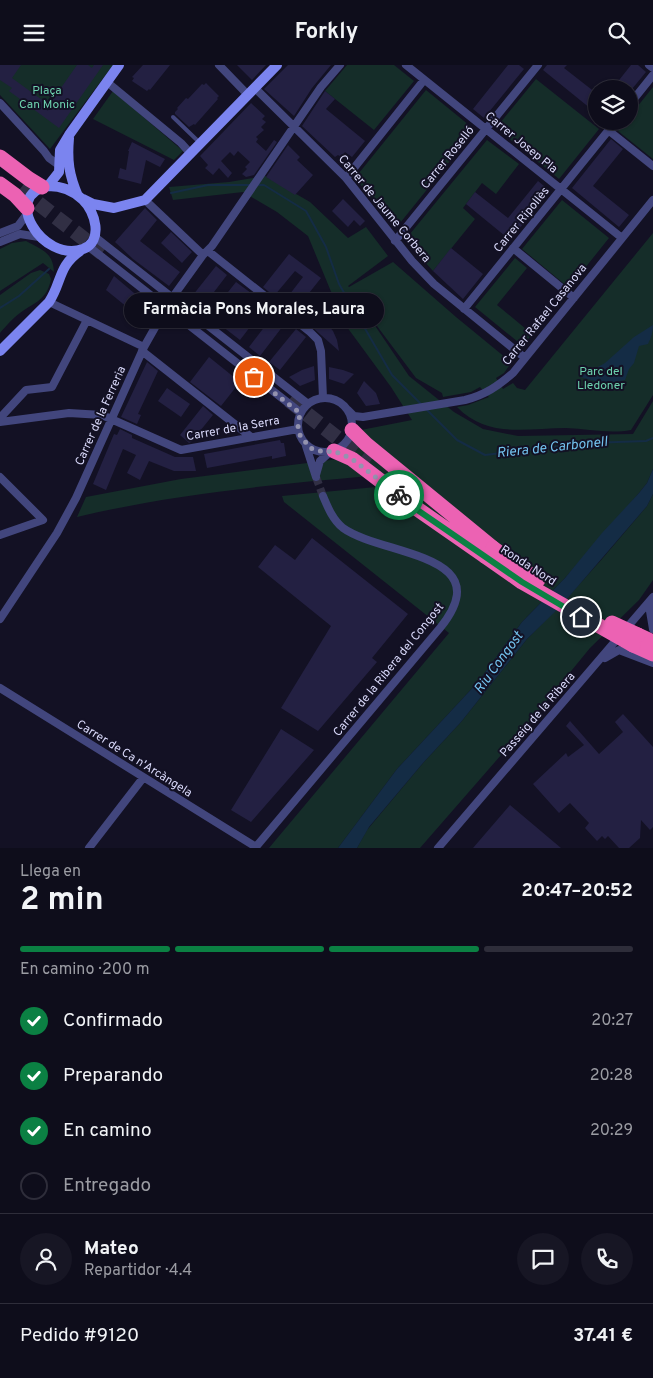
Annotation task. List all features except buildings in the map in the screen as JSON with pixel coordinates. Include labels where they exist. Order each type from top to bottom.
[{"type":"highway","points":[[0,157],[28,179],[45,186]]},
{"type":"highway","points":[[0,165],[22,186],[0,174]]},
{"type":"highway","points":[[0,183],[16,195],[27,211]]},
{"type":"highway","points":[[352,429],[366,444],[489,552]]},
{"type":"highway","points":[[332,451],[352,459],[416,509],[489,552]]},
{"type":"highway","name":"Ronda Nord","points":[[423,501],[489,552],[572,600],[635,640],[653,654]]},
{"type":"highway","name":"Ronda Nord","points":[[635,640],[653,642]]},
{"type":"street","points":[[0,233],[18,226],[27,211],[32,195],[60,172],[60,150],[119,65]]},
{"type":"street","name":"Carrer de Jaume Corbera","points":[[219,65],[294,128],[346,178],[395,241],[429,278],[525,358]]},
{"type":"street","points":[[45,186],[61,187],[93,204],[114,207],[145,200],[277,65]]},
{"type":"street","points":[[172,298],[249,193],[322,87],[340,65]]},
{"type":"street","name":"Carrer Josep Pla","points":[[406,65],[622,238]]},
{"type":"street","name":"Carrer Roselló","points":[[395,241],[538,65]]},
{"type":"street","points":[[649,65],[653,68]]},
{"type":"street","points":[[638,94],[653,75]]},
{"type":"street","points":[[346,178],[424,80]]},
{"type":"street","points":[[107,82],[181,143],[191,154]]},
{"type":"street","points":[[0,103],[49,158],[60,165]]},
{"type":"street","points":[[608,130],[653,166]]},
{"type":"street","name":"Carrer Ripollès","points":[[464,309],[608,130]]},
{"type":"street","points":[[0,351],[48,302],[55,292],[61,272],[70,257],[85,247],[95,237],[96,225],[91,210],[80,197],[70,178],[69,135]]},
{"type":"street","points":[[44,151],[60,150]]},
{"type":"street","points":[[145,200],[205,253],[309,331],[318,341],[321,351],[323,398]]},
{"type":"street","name":"Carrer Rafael Casanova","points":[[363,417],[476,397],[495,388],[514,373],[653,200]]},
{"type":"street","points":[[96,225],[114,207]]},
{"type":"street","points":[[27,211],[31,225],[40,237],[49,244],[60,249],[69,250],[85,247],[300,413]]},
{"type":"street","points":[[0,242],[20,234],[40,237]]},
{"type":"street","points":[[95,237],[308,404]]},
{"type":"street","points":[[49,244],[59,258],[61,272]]},
{"type":"street","points":[[513,248],[574,298]]},
{"type":"street","points":[[48,302],[143,349],[251,437]]},
{"type":"street","name":"Carrer de la Ferreria","points":[[0,619],[58,533],[76,498],[143,349],[166,308]]},
{"type":"street","points":[[0,418],[26,390],[52,387],[87,321]]},
{"type":"street","points":[[323,398],[335,399],[354,416],[363,417],[358,419],[345,444],[332,451],[320,461],[316,477],[309,451],[298,429],[300,413],[314,400],[323,398]]},
{"type":"street","points":[[348,410],[352,417],[352,429]]},
{"type":"street","name":"Carrer de la Serra","points":[[0,422],[69,413],[102,415],[181,450],[298,429]]},
{"type":"street","points":[[304,442],[316,451],[332,451]]},
{"type":"street","points":[[0,477],[43,520],[1,534]]},
{"type":"street","name":"Carrer de la Ribera del Congost","points":[[256,848],[440,628],[451,613],[456,602],[456,584],[449,571],[428,559],[362,538],[342,527],[332,516],[323,496]]},
{"type":"street","name":"Passeig de la Ribera","points":[[438,848],[653,597]]},
{"type":"street","points":[[638,616],[647,611],[653,604]]},
{"type":"street","points":[[653,604],[650,611],[653,629]]},
{"type":"street","points":[[596,665],[619,650],[653,663]]},
{"type":"street","name":"Carrer de Ca n'Arcàngela","points":[[0,688],[256,848]]},
{"type":"street","points":[[89,848],[143,778]]},
{"type":"lane","points":[[173,117],[201,144]]},
{"type":"green space","name":"Plaça Can Monic","points":[[0,65],[113,65],[50,149],[0,95]]},
{"type":"green space","points":[[347,65],[394,65],[414,81],[374,130],[325,91]]},
{"type":"green space","points":[[536,79],[588,120],[588,130],[598,130],[559,179],[496,128]]},
{"type":"green space","points":[[653,87],[653,159],[618,131],[638,130],[638,106]]},
{"type":"green space","points":[[426,90],[475,130],[396,228],[355,178]]},
{"type":"green space","points":[[113,91],[183,151],[174,160],[93,119]]},
{"type":"green space","points":[[487,140],[519,164],[496,194],[482,183],[463,208],[475,219],[433,271],[405,240]]},
{"type":"green space","name":"Parc del Lledoner","points":[[265,176],[310,202],[348,238],[366,227],[388,256],[348,286],[393,262],[506,358],[509,366],[504,373],[496,378],[503,389],[513,383],[517,388],[525,390],[653,233],[653,395],[631,430],[607,431],[566,428],[523,430],[495,428],[482,424],[469,417],[457,407],[489,397],[480,387],[471,392],[443,397],[442,393],[416,378],[359,302],[409,376],[454,412],[483,429],[518,436],[633,434],[653,401],[653,469],[647,483],[639,493],[565,578],[522,622],[478,682],[397,769],[338,848],[269,848],[449,633],[284,502],[282,496],[376,487],[369,476],[185,496],[77,517],[86,497],[181,479],[339,459],[361,430],[412,420],[391,387],[344,323],[308,236],[277,212],[243,192],[173,200],[169,187],[229,182]]},
{"type":"green space","points":[[562,200],[609,238],[569,288],[522,249]]},
{"type":"green space","points":[[26,241],[46,252],[53,265],[54,272],[43,263],[0,291],[0,249],[12,243]]},
{"type":"green space","points":[[515,258],[527,268],[497,305],[532,334],[523,346],[475,307]]},
{"type":"green space","points":[[40,270],[49,274],[51,279],[47,292],[40,300],[15,317],[0,333],[0,295],[31,273]]},
{"type":"green space","points":[[653,494],[653,580],[639,600],[590,648],[522,731],[420,848],[357,848],[367,830],[423,763],[461,722],[527,639],[560,606],[602,559],[647,506]]},
{"type":"water","points":[[653,325],[652,335],[648,344],[639,346],[634,363],[629,369],[625,380],[606,384],[580,377],[605,363],[634,337]]},
{"type":"water","name":"Riu Congost","points":[[653,469],[653,494],[647,506],[560,607],[527,639],[461,722],[423,763],[369,827],[357,848],[338,848],[397,769],[478,682],[522,622],[565,578],[602,533],[639,493],[647,483]]},
{"type":"waterway","name":"Riera de Carbonell","points":[[171,193],[208,185],[250,185]]},
{"type":"waterway","name":"Riera de Carbonell","points":[[257,185],[264,185],[306,211],[326,247],[339,284],[392,375],[421,404]]},
{"type":"waterway","name":"Riera de Carbonell","points":[[0,308],[19,296],[49,269]]},
{"type":"waterway","name":"Riera de Carbonell","points":[[426,409],[457,440],[485,455],[589,443],[646,441],[653,438]]},
{"type":"tunnel","points":[[20,189],[102,253]]},
{"type":"tunnel","points":[[289,400],[369,463]]},
{"type":"tunnel","points":[[316,477],[323,496]]},
{"type":"way so far","points":[[254,377],[300,413],[298,419],[300,435],[310,448],[316,451],[334,451],[352,459],[399,495]]},
{"type":"place","name":"Farmàcia Pons Morales, Laura","points":[[254,377]]},
{"type":"route","points":[[399,495],[416,509],[522,582],[581,617]]}]
